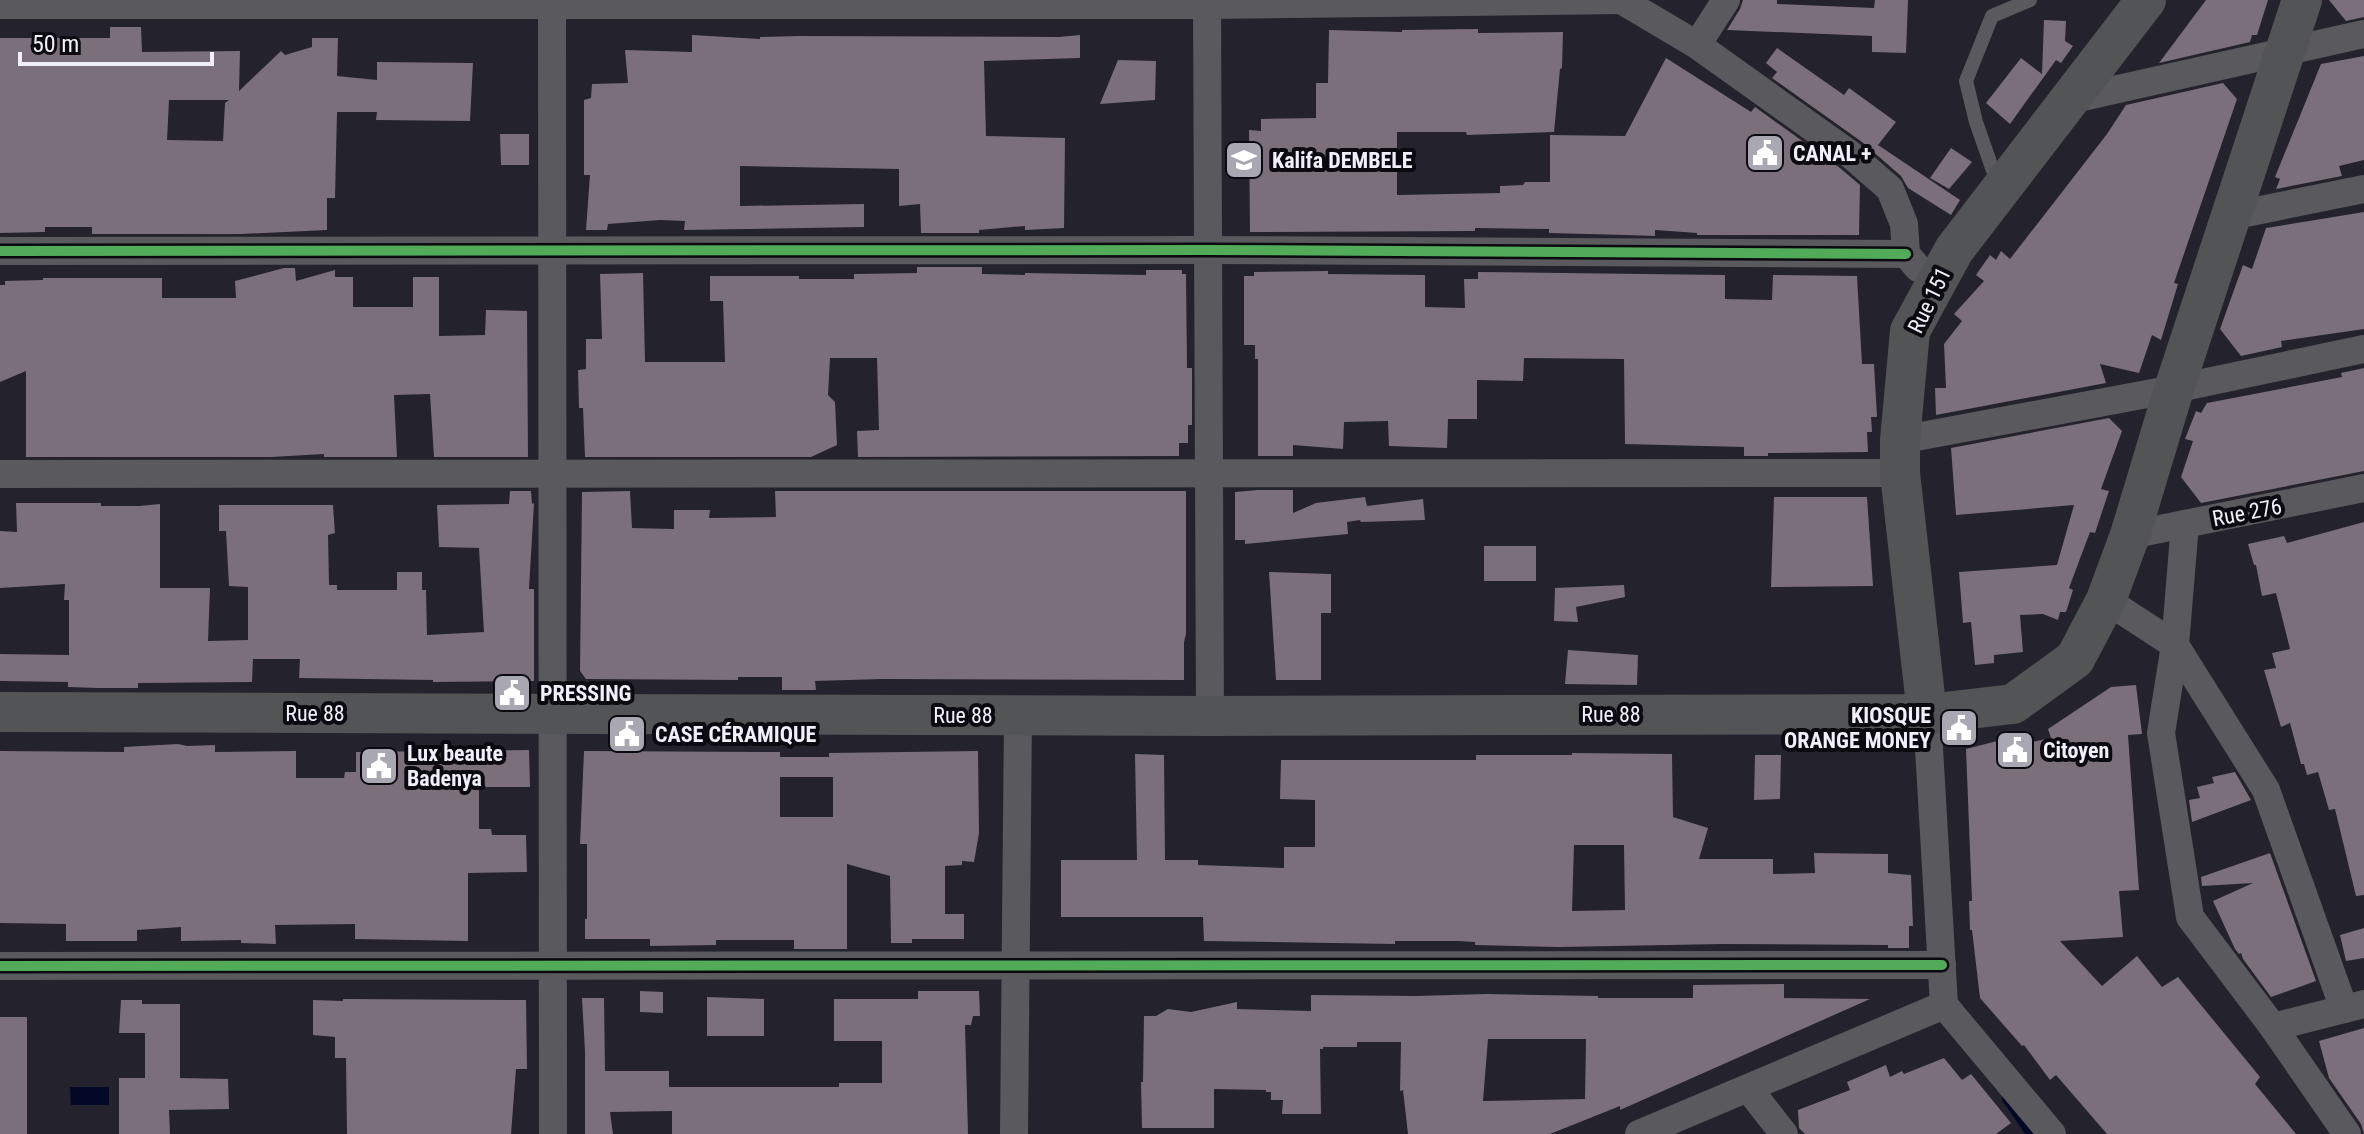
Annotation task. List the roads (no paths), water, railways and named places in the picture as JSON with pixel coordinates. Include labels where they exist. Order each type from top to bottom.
[{"type":"main road","name":"Rue 151","points":[[1927,714],[1900,457],[1910,331],[1954,250],[2146,0]]},
{"type":"main road","name":"Rue 88","points":[[0,712],[1210,716],[1927,714],[2013,704],[2075,659],[2106,600],[2130,535],[2174,389],[2302,0]]},
{"type":"street","points":[[1697,45],[1726,0]]},
{"type":"street","points":[[0,5],[1623,1],[1697,45],[1851,155],[1890,189],[1904,224],[1906,254],[1933,287]]},
{"type":"street","points":[[552,2],[553,1134]]},
{"type":"street","points":[[1207,2],[1210,716]]},
{"type":"street","points":[[2069,100],[2364,34]]},
{"type":"street","points":[[2231,216],[2364,189]]},
{"type":"street","points":[[0,251],[1208,250],[1906,254]]},
{"type":"street","points":[[0,474],[1209,474],[1900,457],[2174,389],[2364,349]]},
{"type":"street","name":"Rue 276","points":[[2130,535],[2364,488]]},
{"type":"street","points":[[2185,524],[2175,645],[2161,733],[2190,917],[2273,1027],[2347,1134]]},
{"type":"street","points":[[2106,600],[2175,645],[2266,790],[2354,1006],[2273,1027]]},
{"type":"street","points":[[1927,714],[1944,1005],[2052,1134]]},
{"type":"street","points":[[1014,1134],[1018,715]]},
{"type":"street","points":[[0,966],[1942,965]]},
{"type":"street","points":[[1639,1134],[1944,1005]]},
{"type":"street","points":[[1748,1088],[1784,1134]]},
{"type":"lane","points":[[2000,191],[1976,122],[1966,81],[1992,16],[2030,0]]},
{"type":"water","points":[[70,1087],[109,1087],[109,1105],[71,1105]]},
{"type":"waterway","points":[[2006,1099],[2030,1134]]},
{"type":"place","name":"CANAL +","points":[[1765,153]]},
{"type":"place","name":"Kalifa DEMBELE","points":[[1244,160]]},
{"type":"place","name":"PRESSING","points":[[512,693]]},
{"type":"place","name":"KIOSQUE ORANGE MONEY","points":[[1959,728]]},
{"type":"place","name":"CASE CÉRAMIQUE","points":[[627,734]]},
{"type":"place","name":"Citoyen","points":[[2015,750]]},
{"type":"place","name":"Lux beaute Badenya","points":[[379,766]]}]
